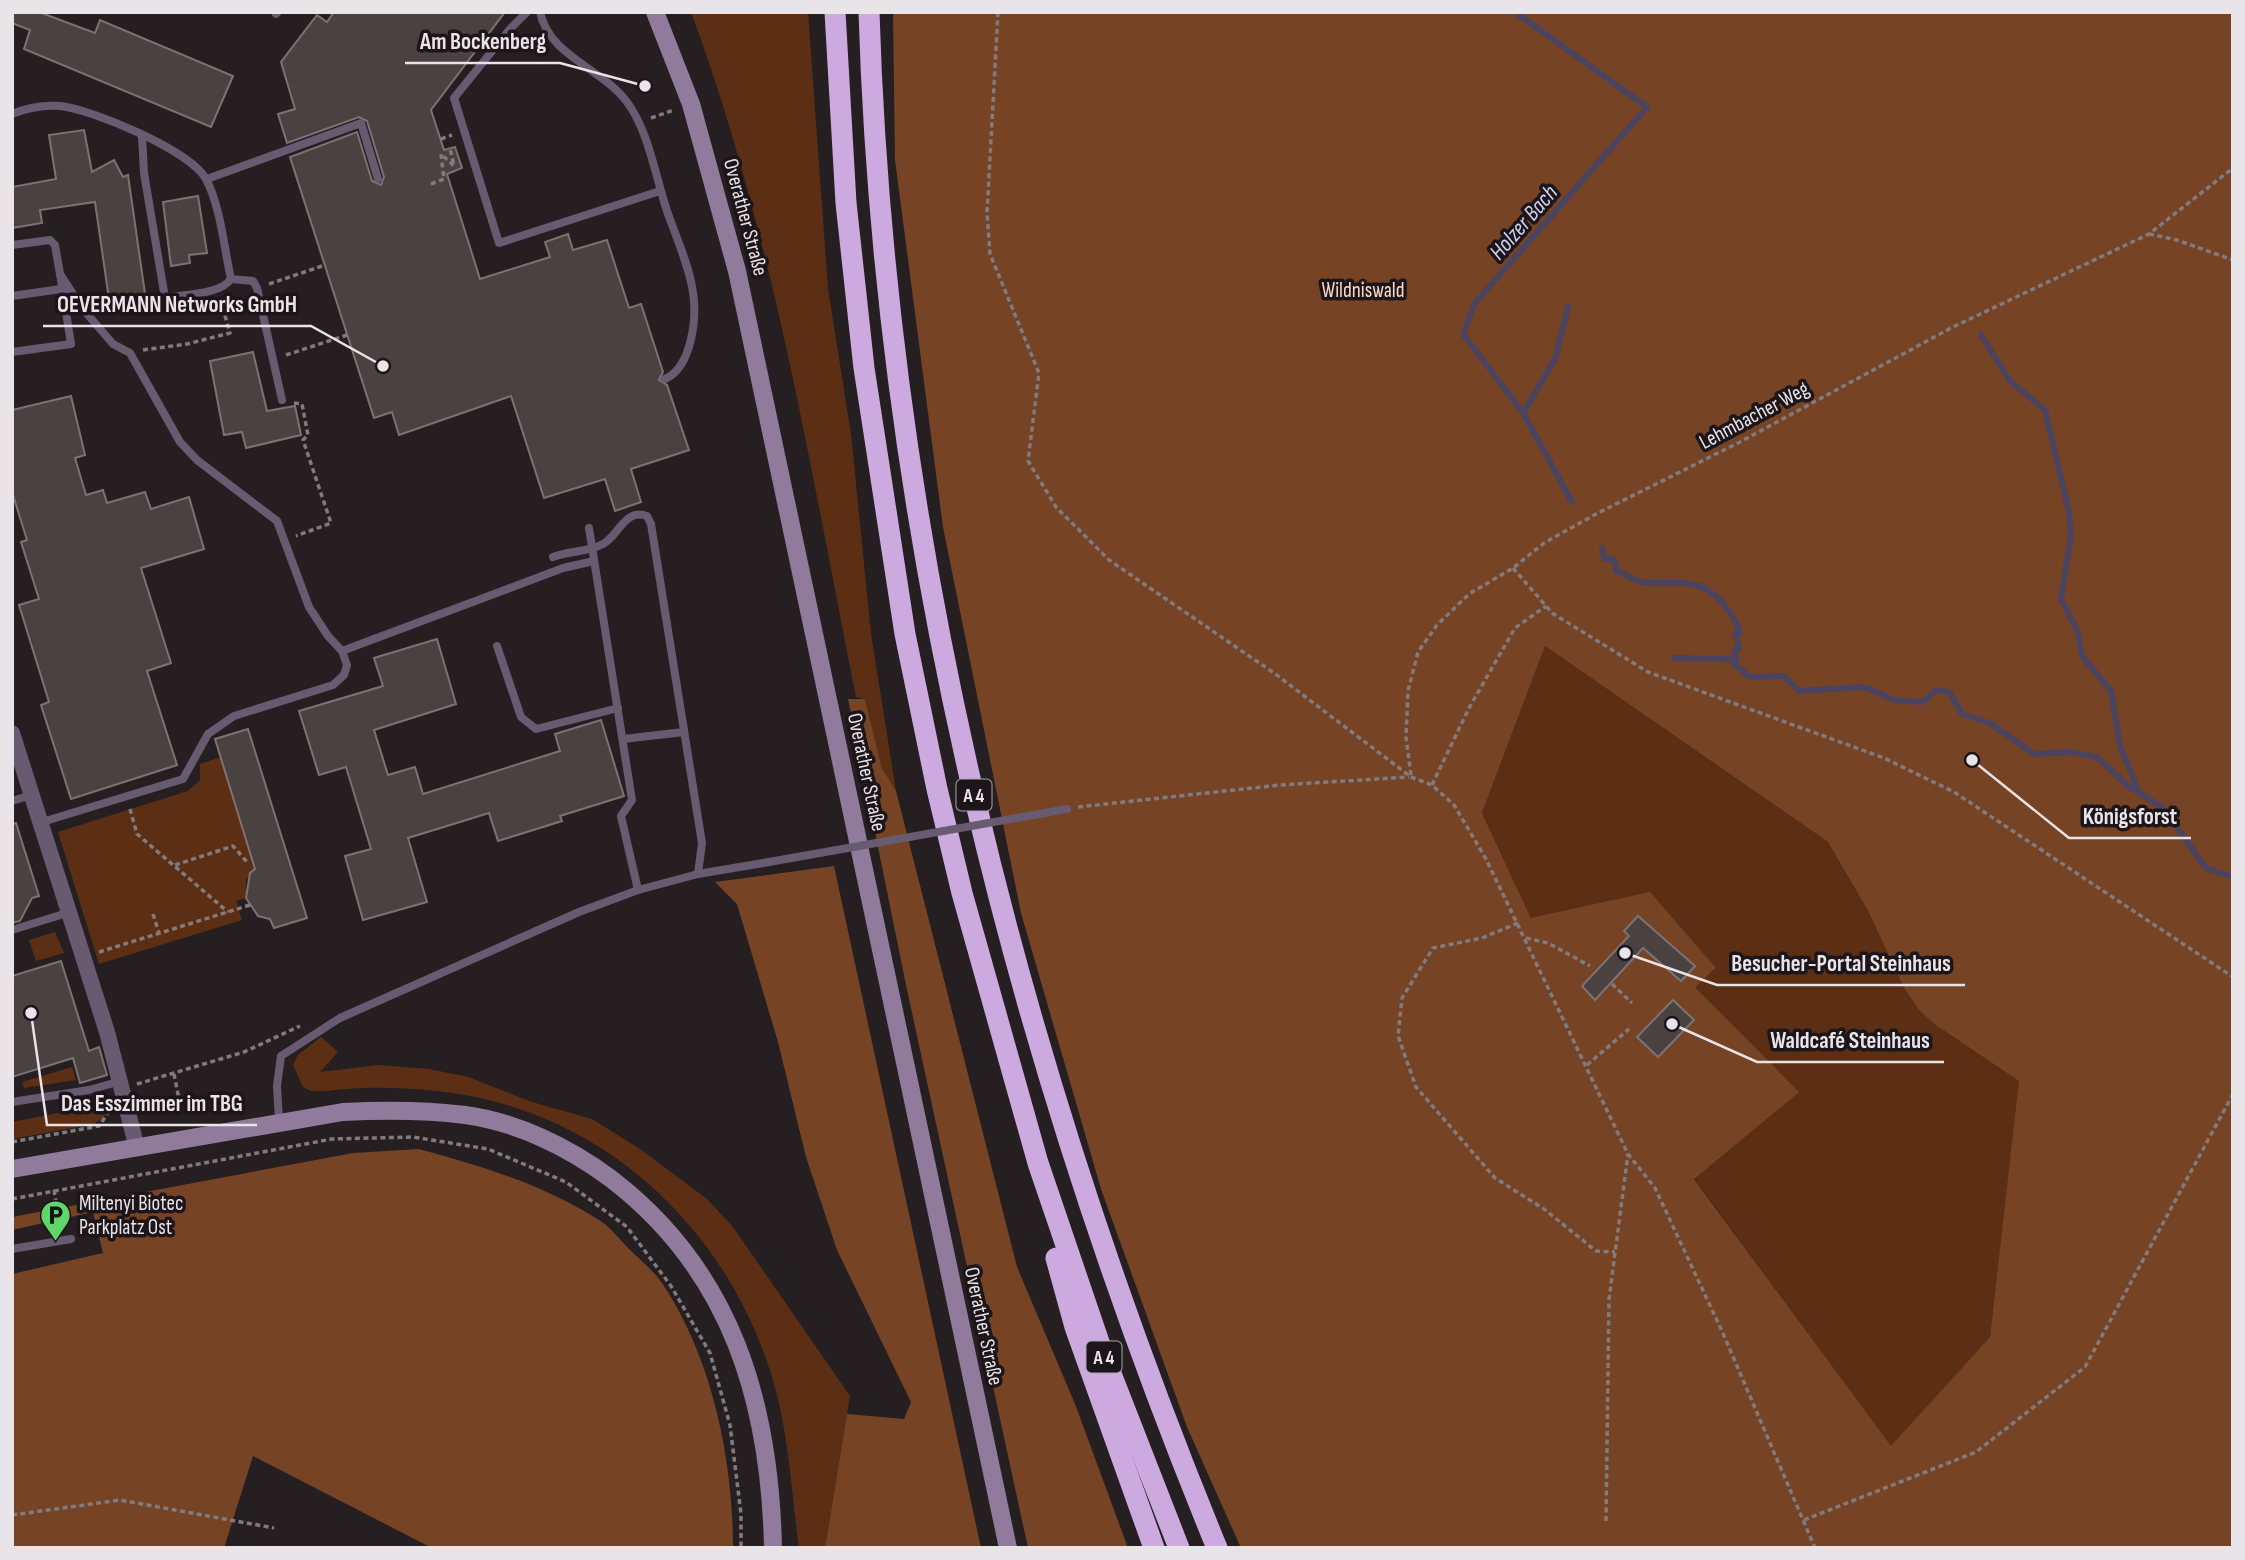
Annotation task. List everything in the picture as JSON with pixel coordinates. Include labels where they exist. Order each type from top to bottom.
[{"type":"highway","name":"A 4","points":[[835,12],[846,203],[864,368],[905,634],[962,893],[1038,1163],[1101,1348],[1179,1548]]},
{"type":"highway","name":"A 4","points":[[869,12],[889,280],[915,486],[939,622],[985,844],[1072,1150],[1134,1339],[1217,1548]]},
{"type":"highway","points":[[1038,1163],[1068,1304],[1154,1548]]},
{"type":"main road","name":"Overather Straße","points":[[655,12],[691,104],[725,224],[757,358],[1008,1548]]},
{"type":"main road","points":[[12,1169],[343,1112],[390,1110],[465,1115],[499,1122],[560,1145],[625,1189],[675,1238],[698,1268],[737,1343],[758,1412],[765,1447],[773,1548]]},
{"type":"street","points":[[12,733],[122,1085],[137,1148]]},
{"type":"lane","points":[[527,12],[509,29],[454,98],[499,243],[660,191]]},
{"type":"lane","points":[[540,12],[546,31],[558,46],[621,94],[639,122],[693,293],[690,340],[685,358],[674,374],[665,379]]},
{"type":"lane","points":[[12,114],[26,108],[60,106],[103,118],[178,151],[196,165],[207,180],[231,279],[226,286],[165,298],[145,180],[142,136]]},
{"type":"lane","points":[[207,180],[361,123],[378,179]]},
{"type":"lane","points":[[12,245],[50,240],[55,245],[71,344],[12,352]]},
{"type":"lane","points":[[39,823],[183,779],[208,734],[234,716],[333,685],[344,675],[347,665],[342,651],[328,636],[309,607],[277,521],[197,460],[180,442],[137,362],[97,328],[60,274]]},
{"type":"lane","points":[[231,279],[253,281],[257,288],[282,400]]},
{"type":"lane","points":[[12,296],[61,289]]},
{"type":"lane","points":[[553,557],[604,543],[630,516],[639,513],[647,516],[702,843],[698,874]]},
{"type":"lane","points":[[589,528],[632,800],[621,817],[638,890]]},
{"type":"lane","points":[[342,651],[563,568],[594,561]]},
{"type":"lane","points":[[497,646],[520,717],[536,729],[618,708]]},
{"type":"lane","points":[[623,739],[684,732]]},
{"type":"lane","points":[[12,801],[31,795]]},
{"type":"lane","points":[[279,1121],[277,1086],[281,1056],[301,1041],[353,1013],[579,912],[638,890],[698,874],[1067,809]]},
{"type":"lane","points":[[12,930],[67,913]]},
{"type":"lane","points":[[12,1102],[122,1085]]},
{"type":"lane","points":[[12,1249],[66,1240]]},
{"type":"path","points":[[998,12],[987,213],[990,254],[1039,373],[1028,461],[1056,507],[1109,560],[1274,673],[1411,777],[1432,785],[1454,805],[1470,829],[1526,938],[1629,1154],[1655,1188],[1722,1331],[1815,1548]]},
{"type":"path","points":[[639,122],[691,104]]},
{"type":"path","points":[[431,184],[444,179],[441,154],[454,166],[450,148]]},
{"type":"path","name":"Lehmbacher Weg","points":[[1411,777],[1406,737],[1408,691],[1419,652],[1437,625],[1454,607],[1513,568],[1544,543],[1586,520],[1738,443],[1907,351],[2148,234],[2233,168]]},
{"type":"path","points":[[2148,234],[2178,240],[2233,260]]},
{"type":"path","points":[[257,288],[325,265]]},
{"type":"path","points":[[146,349],[187,344],[230,333],[225,317]]},
{"type":"path","points":[[274,359],[347,335]]},
{"type":"path","points":[[282,400],[302,404],[308,435],[303,440],[331,523],[285,541]]},
{"type":"path","points":[[1513,568],[1552,613],[1648,672],[1884,758],[1954,792],[2233,977]]},
{"type":"path","points":[[1432,785],[1469,708],[1515,628],[1546,606]]},
{"type":"path","points":[[1067,809],[1210,792],[1411,777]]},
{"type":"path","points":[[129,807],[137,834],[228,912]]},
{"type":"path","points":[[175,865],[233,846],[247,862]]},
{"type":"path","points":[[81,957],[250,905]]},
{"type":"path","points":[[153,915],[159,933]]},
{"type":"path","points":[[1518,923],[1482,938],[1433,948],[1402,998],[1398,1036],[1416,1087],[1495,1178],[1544,1209],[1596,1251],[1615,1252]]},
{"type":"path","points":[[1526,938],[1548,943],[1590,966]]},
{"type":"path","points":[[1612,984],[1632,1003]]},
{"type":"path","points":[[12,1142],[99,1126],[110,1109],[108,1095],[122,1085],[174,1074],[244,1052],[293,1027],[305,1025]]},
{"type":"path","points":[[1587,1065],[1629,1030]]},
{"type":"path","points":[[174,1074],[179,1099]]},
{"type":"path","points":[[1804,1520],[1976,1452],[2085,1367],[2233,1094]]},
{"type":"path","points":[[12,1199],[332,1139],[413,1137],[488,1149],[566,1182],[627,1227],[671,1286],[709,1353],[730,1425],[741,1514],[741,1548]]},
{"type":"path","points":[[1606,1521],[1609,1299],[1629,1154]]},
{"type":"path","points":[[54,1191],[66,1240]]},
{"type":"path","points":[[12,1516],[120,1500],[274,1528]]},
{"type":"shaded area","points":[[691,12],[808,12],[828,289],[851,434],[871,634],[896,791],[882,768],[865,699],[856,697],[805,437],[767,265],[720,95]]},
{"type":"shaded area","points":[[1545,646],[1828,842],[1869,913],[1904,988],[1919,1010],[2020,1081],[1990,1337],[1891,1447],[1694,1178],[1798,1092],[1694,986],[1716,969],[1531,918],[1482,813]]},
{"type":"shaded area","points":[[221,757],[255,869],[246,880],[246,898],[236,901],[242,920],[99,964],[58,832],[188,791],[200,780],[200,764]]},
{"type":"shaded area","points":[[55,932],[64,953],[36,961],[29,940]]},
{"type":"shaded area","points":[[321,1037],[338,1052],[320,1072],[379,1065],[429,1069],[468,1077],[532,1102],[592,1119],[640,1149],[707,1199],[733,1227],[850,1396],[825,1548],[799,1548],[780,1410],[757,1336],[732,1284],[699,1237],[661,1195],[617,1159],[569,1130],[516,1108],[459,1094],[400,1088],[311,1091],[303,1087],[293,1065],[298,1055]]},
{"type":"shaded area","points":[[72,1067],[76,1080],[24,1088],[22,1082]]},
{"type":"shaded area","points":[[105,1104],[105,1116],[94,1124],[12,1139],[12,1122]]},
{"type":"green space","name":"Wildniswald","points":[[893,12],[2233,12],[2233,1548],[1241,1548],[1187,1427],[1101,1189],[1021,913],[943,527],[895,160]],"holes":[[[1545,646],[1828,842],[1869,913],[1904,988],[1919,1010],[1936,1025],[2019,1081],[1990,1337],[1891,1446],[1694,1179],[1799,1092],[1695,987],[1716,968],[1650,892],[1531,918],[1482,813]]]},
{"type":"green space","points":[[848,699],[865,699],[882,768],[896,791],[1017,1267],[1075,1404],[1128,1548],[1028,1548],[906,985]]},
{"type":"green space","points":[[834,866],[981,1548],[825,1548],[847,1414],[904,1419],[911,1402],[837,1250],[806,1157],[778,1042],[737,904],[715,882]]},
{"type":"green space","points":[[419,1149],[514,1178],[580,1209],[609,1228],[658,1278],[694,1343],[716,1410],[729,1479],[733,1548],[432,1548],[253,1456],[224,1548],[12,1548],[12,1274],[103,1253],[93,1212],[12,1230],[12,1217],[353,1153]]},
{"type":"building","points":[[12,12],[39,12],[95,33],[100,20],[233,76],[211,127],[24,49],[30,30],[12,23]]},
{"type":"building","points":[[334,12],[505,12],[431,110],[444,150],[455,147],[462,168],[447,174],[480,279],[550,257],[545,242],[568,234],[573,250],[607,240],[629,308],[641,304],[663,372],[659,380],[667,385],[689,450],[631,469],[641,502],[615,511],[605,479],[544,498],[511,396],[399,435],[392,412],[374,418],[290,157],[357,132],[372,181],[381,185],[384,177],[367,121],[359,117],[287,143],[278,114],[295,109],[281,62],[317,15],[327,22]]},
{"type":"building","points":[[84,130],[92,172],[114,160],[123,177],[128,175],[147,308],[111,313],[95,202],[40,210],[42,223],[12,228],[12,187],[56,179],[49,135]]},
{"type":"building","points":[[198,196],[207,253],[189,255],[190,263],[171,266],[163,202]]},
{"type":"building","points":[[253,352],[267,411],[295,406],[301,435],[246,448],[242,432],[224,435],[210,361]]},
{"type":"building","points":[[71,396],[85,455],[75,458],[86,495],[103,490],[107,503],[145,492],[151,509],[189,497],[204,549],[141,568],[171,663],[147,671],[177,765],[71,799],[41,705],[49,702],[19,605],[39,599],[21,542],[27,540],[12,492],[12,410]]},
{"type":"building","points":[[437,639],[456,704],[374,730],[388,775],[415,767],[423,794],[560,751],[555,734],[601,720],[624,796],[560,816],[562,821],[498,841],[489,813],[408,838],[427,902],[363,920],[345,856],[371,849],[346,767],[319,775],[299,711],[383,686],[374,658]]},
{"type":"building","points":[[248,729],[307,918],[274,928],[270,919],[258,916],[246,898],[250,873],[255,869],[215,739]]},
{"type":"building","points":[[16,823],[39,896],[32,898],[20,921],[12,923],[12,824]]},
{"type":"building","points":[[1638,916],[1695,966],[1681,981],[1643,948],[1595,1000],[1582,986],[1629,936],[1624,931]]},
{"type":"building","points":[[61,961],[89,1051],[99,1047],[107,1075],[80,1083],[73,1058],[12,1077],[12,976]]},
{"type":"building","points":[[1673,1000],[1694,1020],[1658,1057],[1637,1037]]},
{"type":"waterway","name":"Holzer Bach","points":[[1519,15],[1647,107],[1475,303],[1463,334],[1523,413],[1572,502]]},
{"type":"waterway","points":[[1523,413],[1555,359],[1568,307]]},
{"type":"waterway","points":[[1981,335],[2010,381],[2045,410],[2069,512],[2071,535],[2061,599],[2078,632],[2082,656],[2111,691],[2120,746],[2139,792]]},
{"type":"waterway","name":"Holzer Bach","points":[[1602,548],[1604,558],[1614,560],[1616,571],[1638,581],[1689,584],[1703,588],[1717,597],[1729,611],[1740,633],[1735,634],[1739,648],[1734,651],[1737,660],[1734,664],[1750,677],[1784,676],[1799,691],[1865,687],[1894,700],[1923,702],[1936,690],[1949,692],[1962,714],[1990,723],[2034,754],[2070,752],[2097,757],[2128,786],[2162,807],[2206,868],[2233,877]]},
{"type":"waterway","points":[[1674,658],[1730,659],[1734,664]]},
{"type":"place","name":"Am Bockenberg","points":[[645,86]]},
{"type":"place","name":"OEVERMANN Networks GmbH","points":[[383,366]]},
{"type":"place","name":"Königsforst","points":[[1972,760]]},
{"type":"place","name":"Besucher-Portal Steinhaus","points":[[1625,953]]},
{"type":"place","name":"Das Esszimmer im TBG","points":[[31,1013]]},
{"type":"place","name":"Waldcafé Steinhaus","points":[[1672,1024]]},
{"type":"place","name":"Miltenyi Biotec Parkplatz Ost","points":[[56,1242]]}]
